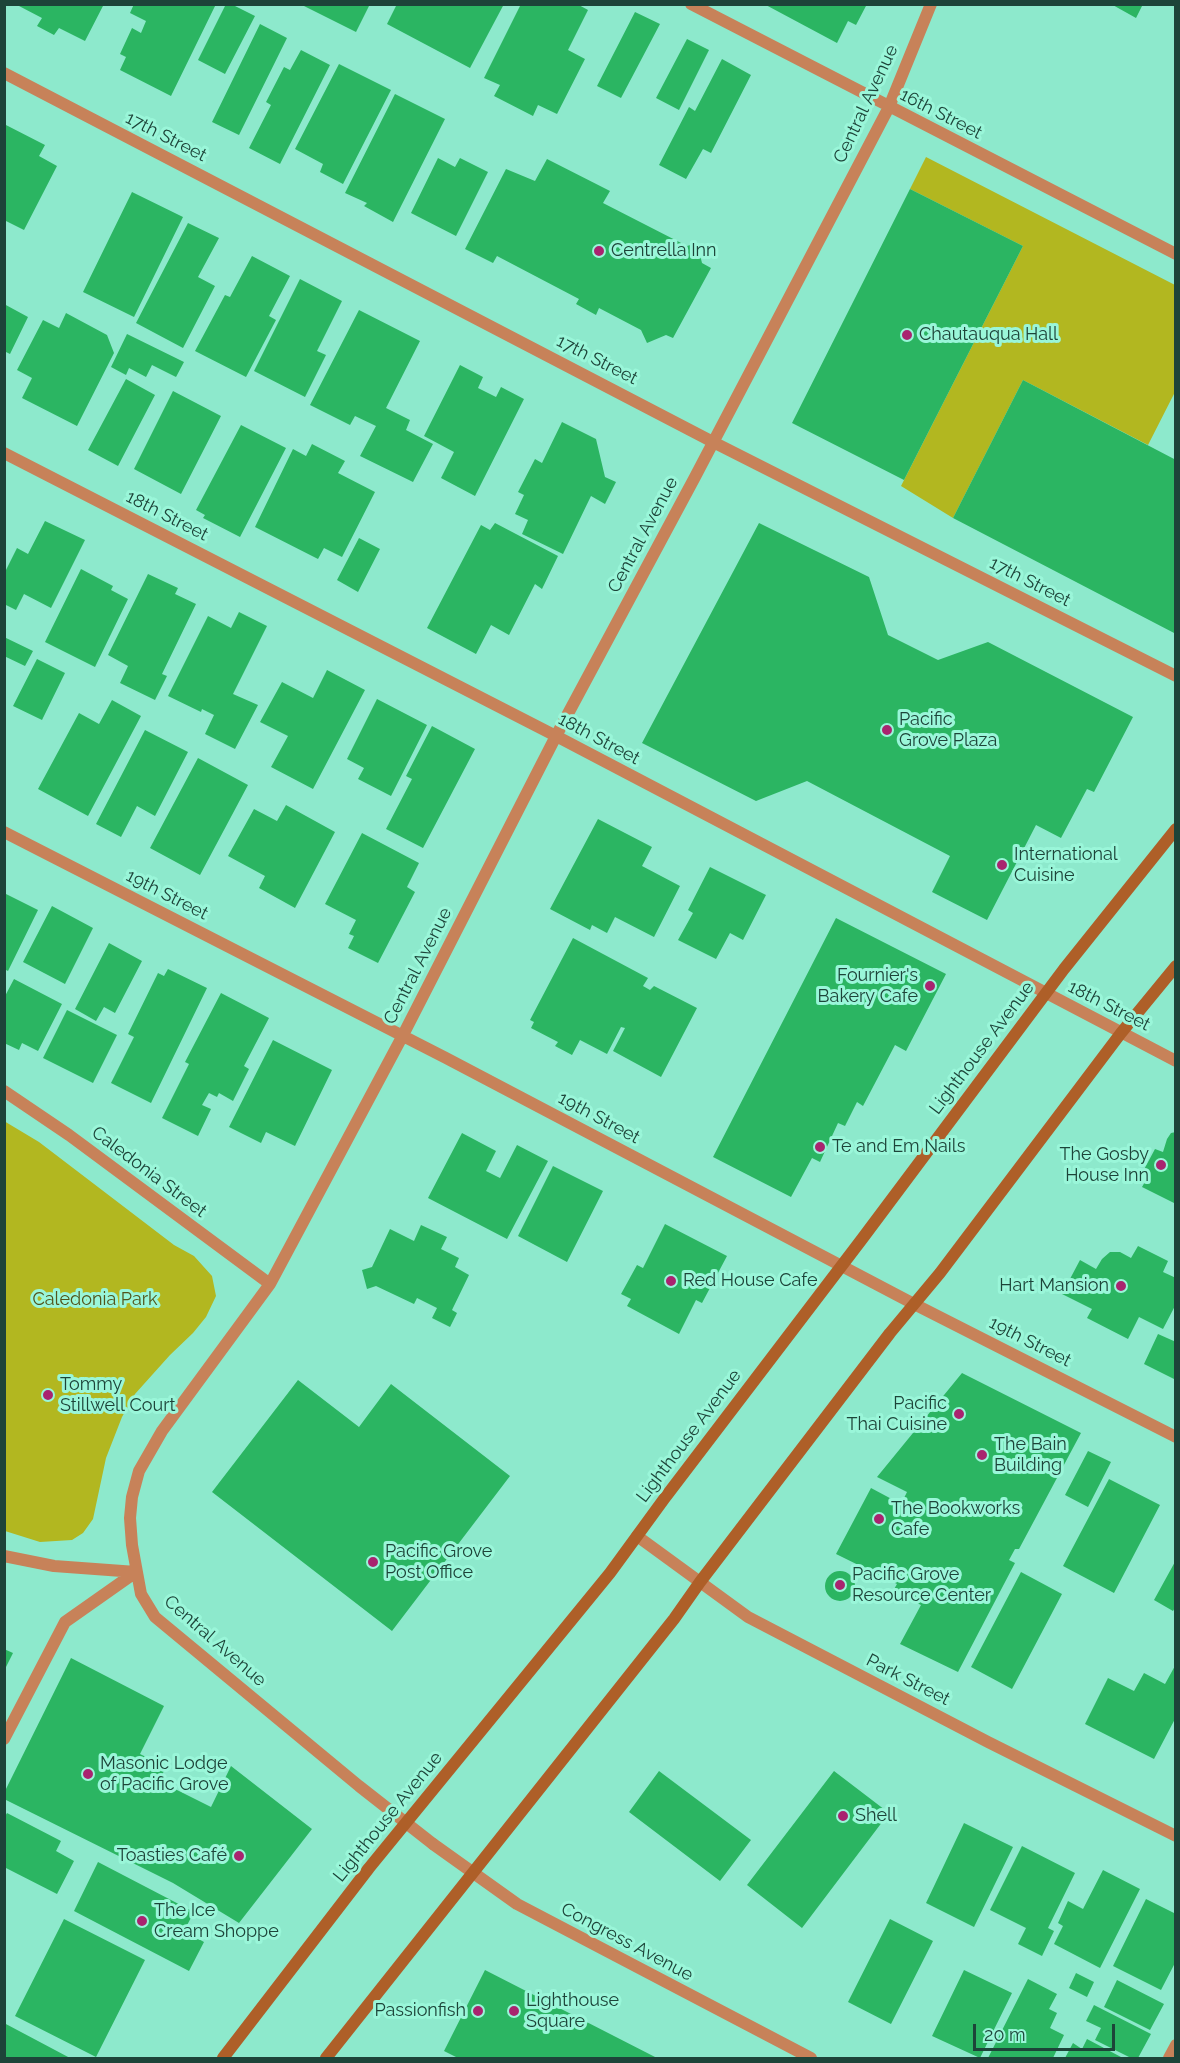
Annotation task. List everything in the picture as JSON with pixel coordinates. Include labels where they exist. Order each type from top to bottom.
[{"type":"main road","name":"Lighthouse Avenue","points":[[223,2058],[406,1822],[610,1573],[1064,969],[1176,829]]},
{"type":"main road","points":[[326,2058],[674,1619],[890,1332],[914,1304],[1121,1032],[1176,966]]},
{"type":"street","name":"16th Street","points":[[691,4],[1176,254]]},
{"type":"street","name":"Central Avenue","points":[[433,1844],[155,1617],[141,1594],[130,1518],[132,1497],[139,1471],[168,1422],[270,1284],[402,1037],[555,736],[889,107],[931,4]]},
{"type":"street","name":"17th Street","points":[[4,73],[713,442],[1176,676]]},
{"type":"street","name":"18th Street","points":[[4,453],[555,736],[1176,1060]]},
{"type":"street","name":"19th Street","points":[[4,832],[914,1304],[1176,1437]]},
{"type":"street","name":"Caledonia Street","points":[[4,1091],[69,1135],[270,1284]]},
{"type":"street","name":"Park Street","points":[[637,1536],[748,1617],[988,1742],[1176,1836]]},
{"type":"street","points":[[4,1556],[54,1566],[136,1572]]},
{"type":"street","points":[[4,1739],[65,1622],[136,1572]]},
{"type":"street","name":"Congress Avenue","points":[[433,1844],[517,1904],[811,2058]]},
{"type":"street","points":[[1169,2058],[1176,2045]]},
{"type":"green space","points":[[926,157],[1175,285],[1175,392],[1148,445],[1023,380],[953,518],[901,486],[1023,246],[910,189]]},
{"type":"green space","name":"Caledonia Park","points":[[4,1121],[39,1142],[174,1245],[194,1256],[212,1276],[216,1296],[206,1317],[193,1333],[135,1394],[122,1417],[106,1458],[93,1519],[83,1533],[72,1540],[40,1542],[5,1531]]},
{"type":"building","points":[[20,4],[104,4],[85,41],[59,28],[54,35],[37,26],[42,18],[19,6]]},
{"type":"building","points":[[134,4],[216,4],[171,96],[120,70],[126,57],[120,54],[132,28],[141,33],[146,21],[130,13]]},
{"type":"building","points":[[226,4],[231,4],[255,16],[225,74],[198,60]]},
{"type":"building","points":[[300,4],[370,4],[356,32]]},
{"type":"building","points":[[397,4],[504,4],[470,68],[387,24]]},
{"type":"building","points":[[521,4],[577,4],[588,10],[568,50],[585,59],[557,114],[538,105],[533,116],[494,96],[500,85],[484,78]]},
{"type":"building","points":[[764,4],[867,4],[856,25],[848,21],[837,43]]},
{"type":"building","points":[[1111,4],[1143,4],[1136,18]]},
{"type":"building","points":[[635,12],[660,24],[621,98],[597,86]]},
{"type":"building","points":[[260,24],[287,38],[239,135],[212,122]]},
{"type":"building","points":[[687,39],[709,50],[679,110],[656,98]]},
{"type":"building","points":[[301,50],[330,65],[280,164],[249,148],[271,105],[266,102],[284,67],[290,70]]},
{"type":"building","points":[[722,59],[751,75],[711,153],[703,149],[686,179],[659,165],[689,107],[695,111]]},
{"type":"building","points":[[339,64],[391,90],[343,184],[320,172],[323,164],[295,149]]},
{"type":"building","points":[[395,94],[445,119],[393,222],[364,206],[367,203],[345,193]]},
{"type":"building","points":[[4,124],[45,145],[39,156],[57,166],[24,230],[4,220]]},
{"type":"building","points":[[438,158],[455,167],[460,158],[488,172],[456,236],[411,213]]},
{"type":"building","name":"Centrella Inn","points":[[547,159],[610,191],[603,203],[687,246],[697,243],[702,263],[711,268],[673,338],[666,335],[647,343],[641,330],[599,308],[596,315],[576,304],[579,299],[497,256],[493,263],[465,249],[506,169],[535,181]]},
{"type":"building","name":"Chautauqua Hall","points":[[910,189],[1023,246],[904,480],[792,423]]},
{"type":"building","points":[[132,192],[183,217],[134,317],[83,292]]},
{"type":"building","points":[[188,223],[219,238],[198,277],[215,286],[183,348],[136,323]]},
{"type":"building","points":[[252,256],[290,276],[269,316],[276,320],[246,377],[195,351],[225,295],[230,297]]},
{"type":"building","points":[[300,279],[342,301],[317,351],[326,355],[305,397],[254,371]]},
{"type":"building","points":[[4,304],[28,317],[10,354],[4,351]]},
{"type":"building","points":[[359,310],[420,341],[386,408],[410,420],[406,430],[433,444],[413,482],[360,456],[376,426],[355,416],[350,425],[310,405]]},
{"type":"building","points":[[66,313],[107,335],[114,353],[77,426],[22,398],[32,378],[17,370],[43,320],[59,328]]},
{"type":"building","points":[[127,334],[184,362],[176,377],[152,365],[146,377],[129,368],[126,375],[111,367]]},
{"type":"building","points":[[460,365],[483,377],[478,388],[496,397],[501,387],[524,399],[475,496],[441,478],[454,452],[424,436]]},
{"type":"building","points":[[126,379],[155,395],[118,466],[88,450]]},
{"type":"building","points":[[1023,380],[1176,460],[1176,634],[953,518]]},
{"type":"building","points":[[173,391],[221,416],[181,494],[134,469]]},
{"type":"building","points":[[562,422],[596,439],[605,477],[616,482],[605,504],[591,496],[563,554],[522,534],[528,520],[515,514],[524,495],[518,492],[535,459],[542,463]]},
{"type":"building","points":[[241,425],[286,448],[240,537],[203,518],[205,515],[196,510]]},
{"type":"building","points":[[312,444],[345,461],[338,473],[375,492],[342,557],[324,548],[318,559],[255,527],[293,449],[306,456]]},
{"type":"building","points":[[45,521],[85,540],[51,608],[24,594],[16,610],[4,604],[4,574],[17,548],[28,554]]},
{"type":"building","points":[[495,523],[558,556],[542,589],[535,584],[509,635],[491,625],[476,654],[427,628],[481,525],[490,530]]},
{"type":"building","name":"Pacific Grove Plaza","points":[[759,523],[869,577],[888,635],[938,660],[988,642],[1133,717],[1094,792],[1087,789],[1061,838],[1036,825],[987,920],[932,892],[950,856],[807,781],[756,801],[642,743]]},
{"type":"building","points":[[359,538],[380,549],[358,592],[337,580]]},
{"type":"building","points":[[81,569],[113,586],[111,590],[128,599],[95,667],[45,642]]},
{"type":"building","points":[[148,574],[178,588],[175,594],[196,604],[162,674],[167,676],[155,700],[120,683],[128,666],[108,655]]},
{"type":"building","points":[[239,612],[267,626],[233,694],[258,705],[235,749],[205,734],[214,715],[202,709],[201,712],[168,696],[208,616],[231,628]]},
{"type":"building","points":[[4,637],[33,651],[25,666],[4,656]]},
{"type":"building","points":[[37,659],[65,673],[42,720],[13,706]]},
{"type":"building","points":[[327,670],[365,690],[313,789],[271,767],[288,736],[260,722],[282,682],[313,698]]},
{"type":"building","points":[[377,699],[427,725],[391,796],[358,779],[364,768],[347,759]]},
{"type":"building","points":[[112,700],[141,716],[88,816],[38,789],[79,713],[99,724]]},
{"type":"building","points":[[432,726],[475,749],[423,848],[386,829],[412,779],[406,776]]},
{"type":"building","points":[[145,730],[188,752],[155,816],[137,806],[121,837],[96,824]]},
{"type":"building","points":[[198,758],[248,785],[200,875],[150,848]]},
{"type":"building","points":[[286,805],[335,832],[295,908],[259,888],[265,876],[228,856],[254,809],[277,821]]},
{"type":"building","points":[[598,819],[652,847],[642,866],[680,886],[654,937],[615,917],[607,933],[592,925],[590,930],[550,909]]},
{"type":"building","points":[[362,833],[419,863],[407,887],[415,892],[378,963],[348,948],[354,936],[349,934],[356,920],[325,904]]},
{"type":"building","points":[[710,867],[766,895],[743,940],[730,933],[716,959],[678,940],[693,913],[688,910]]},
{"type":"building","points":[[4,893],[38,910],[8,971],[4,969]]},
{"type":"building","points":[[52,906],[93,928],[65,984],[23,962]]},
{"type":"building","points":[[836,918],[946,974],[906,1051],[895,1045],[863,1106],[857,1102],[845,1126],[838,1123],[820,1162],[812,1158],[791,1197],[713,1157]]},
{"type":"building","points":[[573,938],[648,978],[643,986],[650,990],[654,986],[697,1008],[661,1077],[613,1051],[625,1028],[621,1027],[607,1054],[580,1040],[572,1055],[555,1046],[558,1042],[531,1028],[534,1022],[530,1020]]},
{"type":"building","points":[[109,943],[142,961],[115,1013],[104,1007],[96,1021],[75,1009]]},
{"type":"building","points":[[168,969],[207,988],[151,1103],[111,1083],[134,1037],[128,1034],[158,973],[164,976]]},
{"type":"building","points":[[14,979],[62,1004],[38,1051],[22,1043],[19,1050],[4,1043],[4,998]]},
{"type":"building","points":[[221,993],[269,1018],[244,1066],[249,1069],[233,1101],[219,1093],[217,1097],[209,1093],[202,1105],[211,1109],[198,1136],[162,1118],[189,1064],[185,1062]]},
{"type":"building","points":[[67,1010],[117,1035],[93,1083],[43,1058]]},
{"type":"building","points":[[273,1040],[332,1070],[295,1146],[266,1132],[261,1143],[229,1127]]},
{"type":"building","name":"The Gosby House Inn","points":[[1176,1132],[1176,1204],[1142,1187],[1146,1180],[1140,1177],[1155,1149],[1163,1152],[1167,1139],[1171,1133]]},
{"type":"building","points":[[462,1133],[496,1151],[486,1171],[500,1178],[517,1145],[548,1161],[507,1239],[428,1198]]},
{"type":"building","points":[[553,1166],[603,1191],[567,1262],[518,1236]]},
{"type":"building","name":"Red House Cafe","points":[[665,1224],[727,1256],[702,1303],[696,1300],[679,1334],[627,1306],[631,1299],[621,1294],[637,1265],[643,1268]]},
{"type":"building","points":[[421,1225],[447,1237],[441,1249],[459,1258],[455,1267],[469,1275],[452,1310],[457,1313],[450,1327],[432,1318],[437,1308],[417,1298],[414,1304],[376,1286],[367,1289],[362,1270],[372,1267],[390,1229],[414,1241]]},
{"type":"building","name":"Hart Mansion","points":[[1138,1246],[1168,1261],[1163,1272],[1176,1278],[1176,1304],[1163,1329],[1139,1317],[1128,1339],[1087,1318],[1092,1309],[1062,1294],[1080,1260],[1096,1269],[1110,1252],[1120,1252],[1131,1258]]},
{"type":"building","points":[[1158,1334],[1176,1342],[1176,1380],[1144,1364]]},
{"type":"building","points":[[962,1373],[1081,1433],[1019,1549],[1015,1549],[1009,1560],[1015,1563],[958,1672],[900,1644],[921,1605],[893,1591],[897,1584],[836,1554],[871,1488],[901,1504],[907,1492],[877,1477]]},
{"type":"building","name":"Pacific Grove Post Office","points":[[298,1380],[359,1427],[391,1384],[510,1476],[392,1631],[212,1492]]},
{"type":"building","points":[[1088,1451],[1111,1462],[1088,1507],[1065,1495]]},
{"type":"building","points":[[1109,1479],[1160,1505],[1114,1593],[1063,1566]]},
{"type":"building","points":[[1176,1560],[1176,1606],[1173,1611],[1154,1600]]},
{"type":"building","name":"Pacific Grove Resource Center","points":[[840,1571],[851,1575],[855,1586],[851,1597],[840,1601],[829,1597],[825,1586],[829,1575]]},
{"type":"building","points":[[1021,1572],[1062,1594],[1012,1689],[971,1667]]},
{"type":"building","points":[[4,1649],[13,1653],[4,1671]]},
{"type":"building","name":"Masonic Lodge of Pacific Grove","points":[[71,1658],[164,1706],[140,1754],[166,1767],[159,1781],[211,1807],[231,1766],[312,1829],[239,1923],[173,1883],[4,1799],[4,1793]]},
{"type":"building","points":[[1176,1664],[1176,1717],[1154,1759],[1085,1724],[1108,1678],[1134,1691],[1144,1673],[1165,1684]]},
{"type":"building","points":[[659,1771],[751,1840],[720,1881],[629,1812]]},
{"type":"building","points":[[834,1771],[889,1813],[802,1928],[747,1885]]},
{"type":"building","points":[[7,1813],[61,1841],[56,1851],[74,1861],[57,1894],[4,1867],[4,1818]]},
{"type":"building","points":[[964,1823],[1013,1847],[974,1927],[926,1903]]},
{"type":"building","points":[[1022,1846],[1075,1873],[1048,1928],[1054,1931],[1042,1956],[1018,1944],[1026,1928],[990,1910]]},
{"type":"building","name":"The Ice Cream Shoppe","points":[[98,1862],[194,1912],[184,1931],[204,1942],[189,1971],[74,1911]]},
{"type":"building","points":[[1103,1870],[1140,1889],[1100,1968],[1054,1944],[1063,1926],[1058,1923],[1068,1901],[1083,1909]]},
{"type":"building","points":[[1146,1899],[1176,1914],[1176,1961],[1161,1990],[1113,1966]]},
{"type":"building","points":[[64,1919],[145,1960],[96,2057],[15,2016]]},
{"type":"building","points":[[890,1919],[933,1941],[891,2024],[848,2002]]},
{"type":"building","name":"Lighthouse Square","points":[[485,1970],[657,2058],[458,2058],[444,2051]]},
{"type":"building","points":[[964,1970],[1012,1993],[980,2058],[932,2036]]},
{"type":"building","points":[[1076,1973],[1094,1982],[1087,1997],[1069,1988]]},
{"type":"building","points":[[1028,1979],[1057,1994],[1049,2009],[1057,2013],[1050,2028],[1064,2035],[1053,2058],[988,2058]]},
{"type":"building","points":[[1117,1980],[1164,2004],[1150,2030],[1104,2007]]},
{"type":"building","points":[[1094,2005],[1151,2034],[1138,2058],[1131,2058],[1095,2040],[1101,2028],[1086,2021]]},
{"type":"building","points":[[4,2023],[70,2058],[4,2058]]},
{"type":"building","points":[[1087,2039],[1121,2057],[1065,2058],[1073,2043],[1082,2049]]},
{"type":"place","name":"Centrella Inn","points":[[599,251]]},
{"type":"place","name":"Chautauqua Hall","points":[[907,335]]},
{"type":"place","name":"Pacific Grove Plaza","points":[[887,730]]},
{"type":"place","name":"International Cuisine","points":[[1002,865]]},
{"type":"place","name":"Fournier's Bakery Cafe","points":[[930,986]]},
{"type":"place","name":"Te and Em Nails","points":[[820,1147]]},
{"type":"place","name":"The Gosby House Inn","points":[[1161,1165]]},
{"type":"place","name":"Red House Cafe","points":[[671,1281]]},
{"type":"place","name":"Hart Mansion","points":[[1121,1286]]},
{"type":"place","name":"Tommy Stillwell Court","points":[[48,1395]]},
{"type":"place","name":"Pacific Thai Cuisine","points":[[959,1414]]},
{"type":"place","name":"The Bain Building","points":[[982,1455]]},
{"type":"place","name":"The Bookworks Cafe","points":[[879,1519]]},
{"type":"place","name":"Pacific Grove Post Office","points":[[373,1562]]},
{"type":"place","name":"Pacific Grove Resource Center","points":[[840,1585]]},
{"type":"place","name":"Masonic Lodge of Pacific Grove","points":[[88,1774]]},
{"type":"place","name":"Shell","points":[[843,1816]]},
{"type":"place","name":"Toasties Café","points":[[239,1856]]},
{"type":"place","name":"The Ice Cream Shoppe","points":[[142,1921]]},
{"type":"place","name":"Passionfish","points":[[478,2011]]},
{"type":"place","name":"Lighthouse Square","points":[[514,2011]]}]
